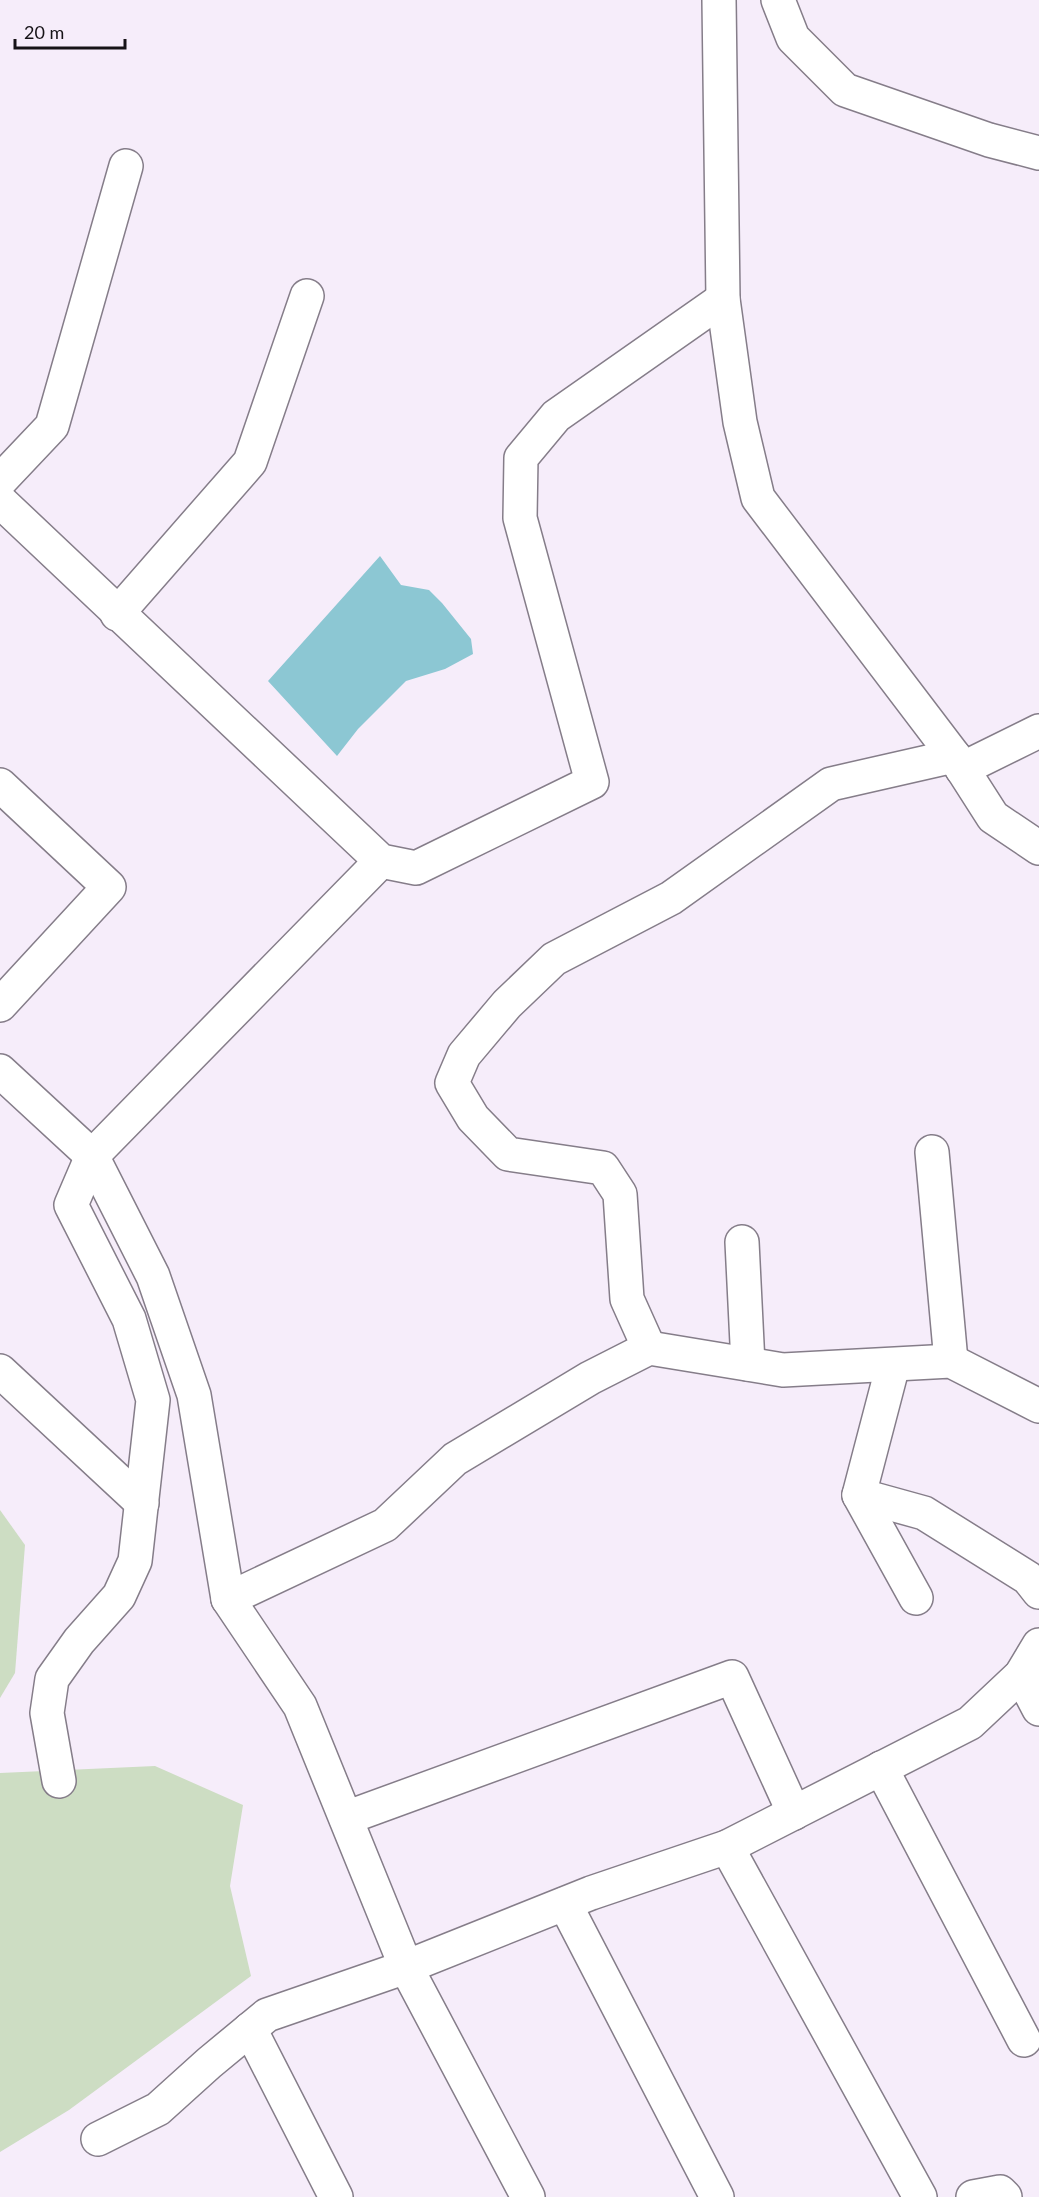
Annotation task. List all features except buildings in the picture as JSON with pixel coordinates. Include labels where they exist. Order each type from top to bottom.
[{"type":"street","points":[[719,0],[723,299],[740,422],[758,498],[958,763],[993,817],[1039,848]]},
{"type":"street","points":[[778,0],[793,38],[845,90],[989,140],[1039,153]]},
{"type":"street","points":[[0,481],[52,426],[126,166]]},
{"type":"street","points":[[117,614],[250,462],[307,296]]},
{"type":"street","points":[[0,501],[381,861],[416,868],[592,782],[520,518],[521,458],[556,416],[723,299]]},
{"type":"street","points":[[649,1348],[627,1299],[620,1194],[603,1168],[508,1154],[473,1118],[452,1083],[464,1055],[507,1004],[554,960],[671,898],[831,784],[958,763],[1039,731]]},
{"type":"street","points":[[0,784],[109,887],[0,1005]]},
{"type":"street","points":[[60,1781],[47,1713],[52,1679],[79,1641],[119,1596],[135,1561],[153,1400],[129,1319],[71,1205],[92,1156],[381,861]]},
{"type":"street","points":[[0,1071],[92,1156],[153,1276],[194,1395],[228,1599],[300,1706],[406,1967],[528,2197]]},
{"type":"street","points":[[933,1152],[951,1361]]},
{"type":"street","points":[[742,1242],[748,1364]]},
{"type":"street","points":[[228,1599],[385,1525],[455,1458],[590,1378],[649,1348],[783,1370],[951,1361],[1039,1406]]},
{"type":"street","points":[[893,1365],[859,1495],[916,1598]]},
{"type":"street","points":[[0,1371],[142,1503]]},
{"type":"street","points":[[859,1495],[924,1513],[1028,1578],[1039,1592]]},
{"type":"street","points":[[98,2139],[158,2109],[267,2015],[406,1967],[565,1904],[727,1847],[970,1723],[1021,1675],[1039,1645]]},
{"type":"street","points":[[1021,1675],[1039,1709]]},
{"type":"street","points":[[346,1818],[732,1677],[794,1812]]},
{"type":"street","points":[[881,1768],[1024,2040]]},
{"type":"street","points":[[727,1847],[920,2197]]},
{"type":"street","points":[[565,1904],[717,2197]]},
{"type":"street","points":[[250,2029],[336,2197]]},
{"type":"street","points":[[973,2197],[1000,2192],[1005,2197]]},
{"type":"green space","points":[[0,1510],[25,1545],[15,1673],[0,1698]]},
{"type":"green space","points":[[155,1766],[243,1805],[230,1886],[251,1976],[69,2110],[0,2152],[0,1773]]},
{"type":"water","points":[[380,556],[401,585],[429,590],[442,603],[471,639],[473,654],[445,669],[406,681],[358,729],[337,756],[268,681]]}]
